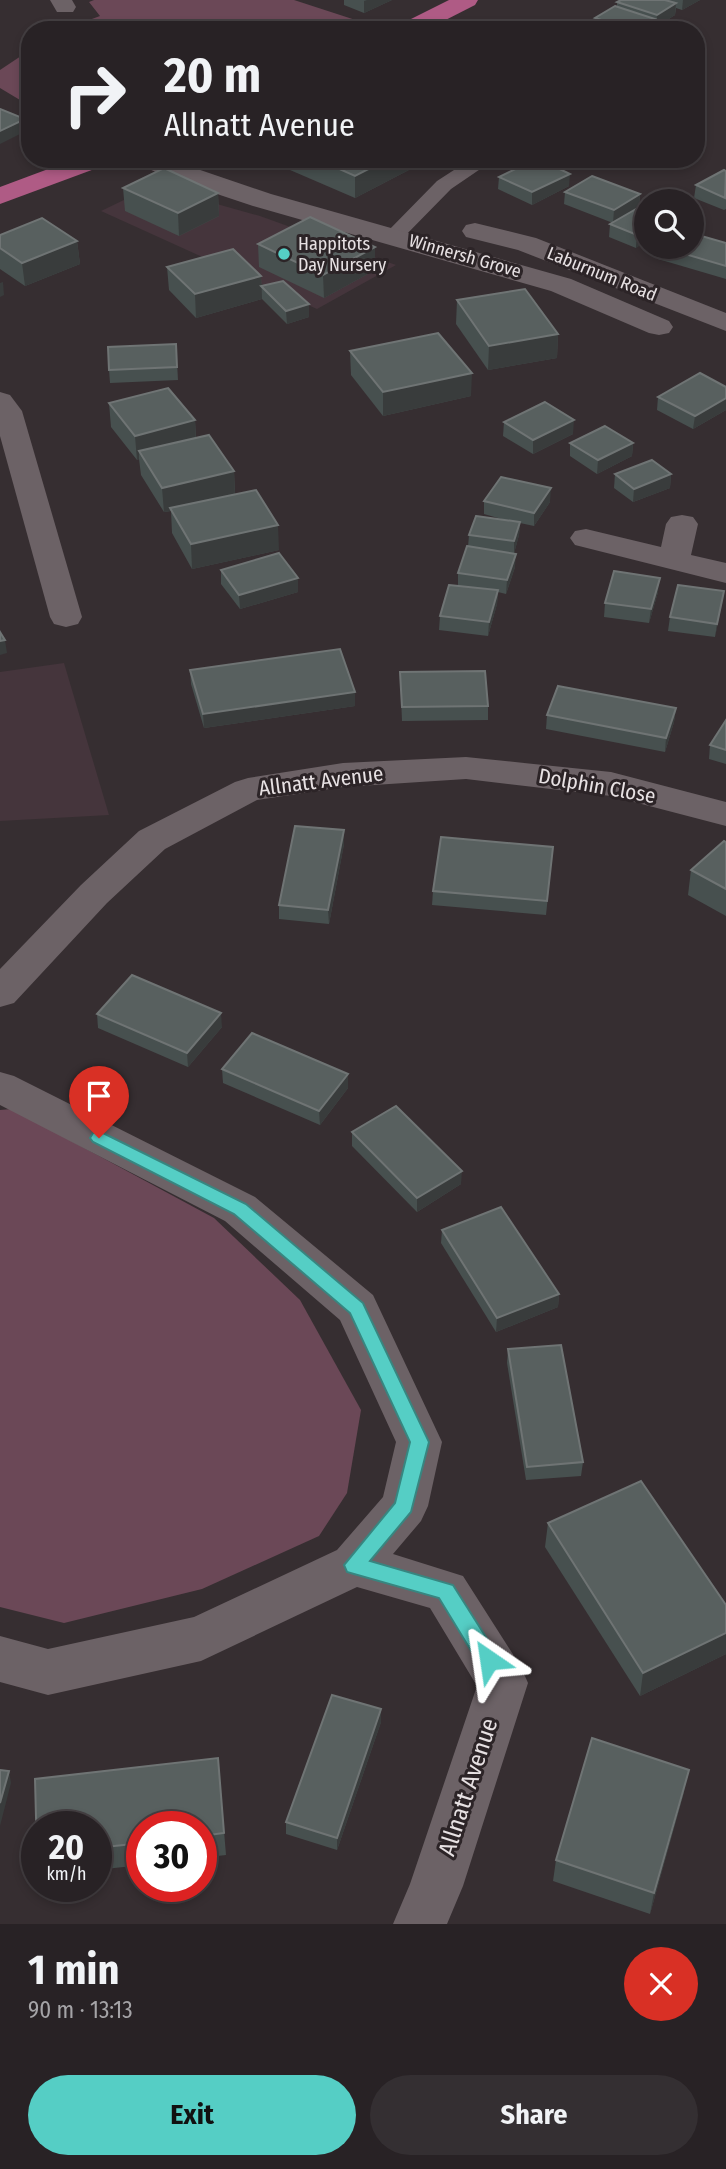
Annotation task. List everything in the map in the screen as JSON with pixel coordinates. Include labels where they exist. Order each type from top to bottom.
[{"type":"main road","points":[[425,21],[467,0]]},
{"type":"main road","points":[[0,196],[75,168]]},
{"type":"street","name":"Winnersh Grove","points":[[167,168],[262,200],[561,285],[659,327]]},
{"type":"street","name":"Laburnum Road","points":[[475,231],[527,244],[726,323]]},
{"type":"street","points":[[0,401],[7,411],[23,461],[66,617]]},
{"type":"street","points":[[674,562],[682,524]]},
{"type":"street","points":[[586,538],[726,573]]},
{"type":"street","name":"Dolphin Close","points":[[466,768],[611,784],[726,814]]},
{"type":"street","name":"Allnatt Avenue","points":[[0,993],[94,894],[152,840],[248,790],[342,775],[466,768]]},
{"type":"street","points":[[0,1087],[240,1209],[357,1308],[419,1442],[404,1506],[354,1565],[201,1638],[48,1672],[0,1658]]},
{"type":"street","name":"Allnatt Avenue","points":[[354,1565],[446,1591],[503,1683],[436,1886],[420,1924]]},
{"type":"lane","points":[[394,236],[444,185],[471,168]]},
{"type":"shaded area","points":[[294,0],[359,21],[86,21],[100,16],[89,2]]},
{"type":"shaded area","points":[[21,56],[21,101],[0,88],[0,70]]},
{"type":"shaded area","name":"Happitots Day Nursery","points":[[153,186],[260,216],[396,265],[317,309],[101,211]]},
{"type":"shaded area","points":[[64,663],[109,815],[0,821],[0,672]]},
{"type":"shaded area","points":[[12,1109],[214,1218],[300,1300],[361,1410],[347,1493],[319,1536],[202,1589],[64,1623],[0,1607],[0,1110]]},
{"type":"building","points":[[665,0],[676,3],[657,15],[617,2]]},
{"type":"building","points":[[615,6],[655,19],[604,21],[595,18]]},
{"type":"building","points":[[0,109],[21,117],[21,121],[0,131]]},
{"type":"building","points":[[164,168],[218,193],[178,213],[123,188]]},
{"type":"building","points":[[337,168],[371,168],[355,176]]},
{"type":"building","points":[[518,168],[558,168],[570,174],[532,192],[499,177]]},
{"type":"building","points":[[724,170],[725,198],[696,185]]},
{"type":"building","points":[[592,176],[634,192],[634,198],[614,210],[565,192]]},
{"type":"building","points":[[634,210],[634,234],[610,224]]},
{"type":"building","points":[[310,217],[375,247],[323,275],[258,244]]},
{"type":"building","points":[[42,218],[77,241],[22,263],[0,248],[0,235]]},
{"type":"building","points":[[704,237],[726,243],[726,266],[702,259]]},
{"type":"building","points":[[233,249],[261,276],[195,294],[167,267]]},
{"type":"building","points":[[283,281],[309,304],[286,311],[261,286]]},
{"type":"building","points":[[525,289],[558,334],[489,346],[457,300]]},
{"type":"building","points":[[438,333],[472,373],[383,392],[350,351]]},
{"type":"building","points":[[176,344],[177,367],[109,370],[108,347]]},
{"type":"building","points":[[700,373],[726,387],[726,398],[695,416],[658,397]]},
{"type":"building","points":[[168,388],[195,420],[135,436],[109,403]]},
{"type":"building","points":[[545,402],[574,420],[533,440],[504,422]]},
{"type":"building","points":[[605,426],[633,443],[598,460],[570,443]]},
{"type":"building","points":[[209,435],[234,471],[162,488],[139,451]]},
{"type":"building","points":[[652,460],[671,474],[634,489],[615,474]]},
{"type":"building","points":[[501,477],[551,488],[534,513],[484,501]]},
{"type":"building","points":[[256,490],[278,525],[191,544],[170,508]]},
{"type":"building","points":[[476,516],[520,522],[514,541],[469,535]]},
{"type":"building","points":[[467,546],[516,554],[507,580],[458,573]]},
{"type":"building","points":[[279,553],[298,578],[239,595],[221,570]]},
{"type":"building","points":[[614,571],[660,578],[651,609],[605,603]]},
{"type":"building","points":[[449,585],[498,590],[489,622],[440,616]]},
{"type":"building","points":[[678,585],[724,591],[717,624],[670,617]]},
{"type":"building","points":[[340,649],[355,692],[203,714],[190,670]]},
{"type":"building","points":[[485,671],[488,706],[402,707],[400,672]]},
{"type":"building","points":[[558,686],[676,708],[666,738],[547,715]]},
{"type":"building","points":[[726,720],[726,750],[710,745]]},
{"type":"building","points":[[295,826],[344,830],[328,910],[279,905]]},
{"type":"building","points":[[441,837],[553,847],[547,901],[433,891]]},
{"type":"building","points":[[726,842],[726,889],[691,870]]},
{"type":"building","points":[[132,975],[221,1013],[187,1053],[97,1014]]},
{"type":"building","points":[[252,1033],[348,1074],[319,1111],[222,1069]]},
{"type":"building","points":[[396,1106],[462,1171],[417,1198],[352,1132]]},
{"type":"building","points":[[501,1207],[559,1294],[497,1318],[442,1230]]},
{"type":"building","points":[[561,1345],[583,1462],[527,1467],[508,1349]]},
{"type":"building","points":[[641,1481],[726,1605],[726,1633],[643,1673],[548,1523]]},
{"type":"building","points":[[332,1695],[381,1709],[337,1838],[286,1822]]},
{"type":"building","points":[[592,1738],[689,1770],[654,1893],[556,1860]]},
{"type":"building","points":[[218,1758],[224,1833],[217,1834],[217,1811],[126,1811],[126,1845],[112,1846],[112,1811],[36,1811],[35,1779]]},
{"type":"building","points":[[0,1770],[9,1771],[0,1803]]},
{"type":"place","name":"Happitots Day Nursery","points":[[284,254]]},
{"type":"route","points":[[99,1138],[240,1209],[357,1308],[419,1442],[404,1506],[354,1565],[446,1591],[489,1660]]}]
